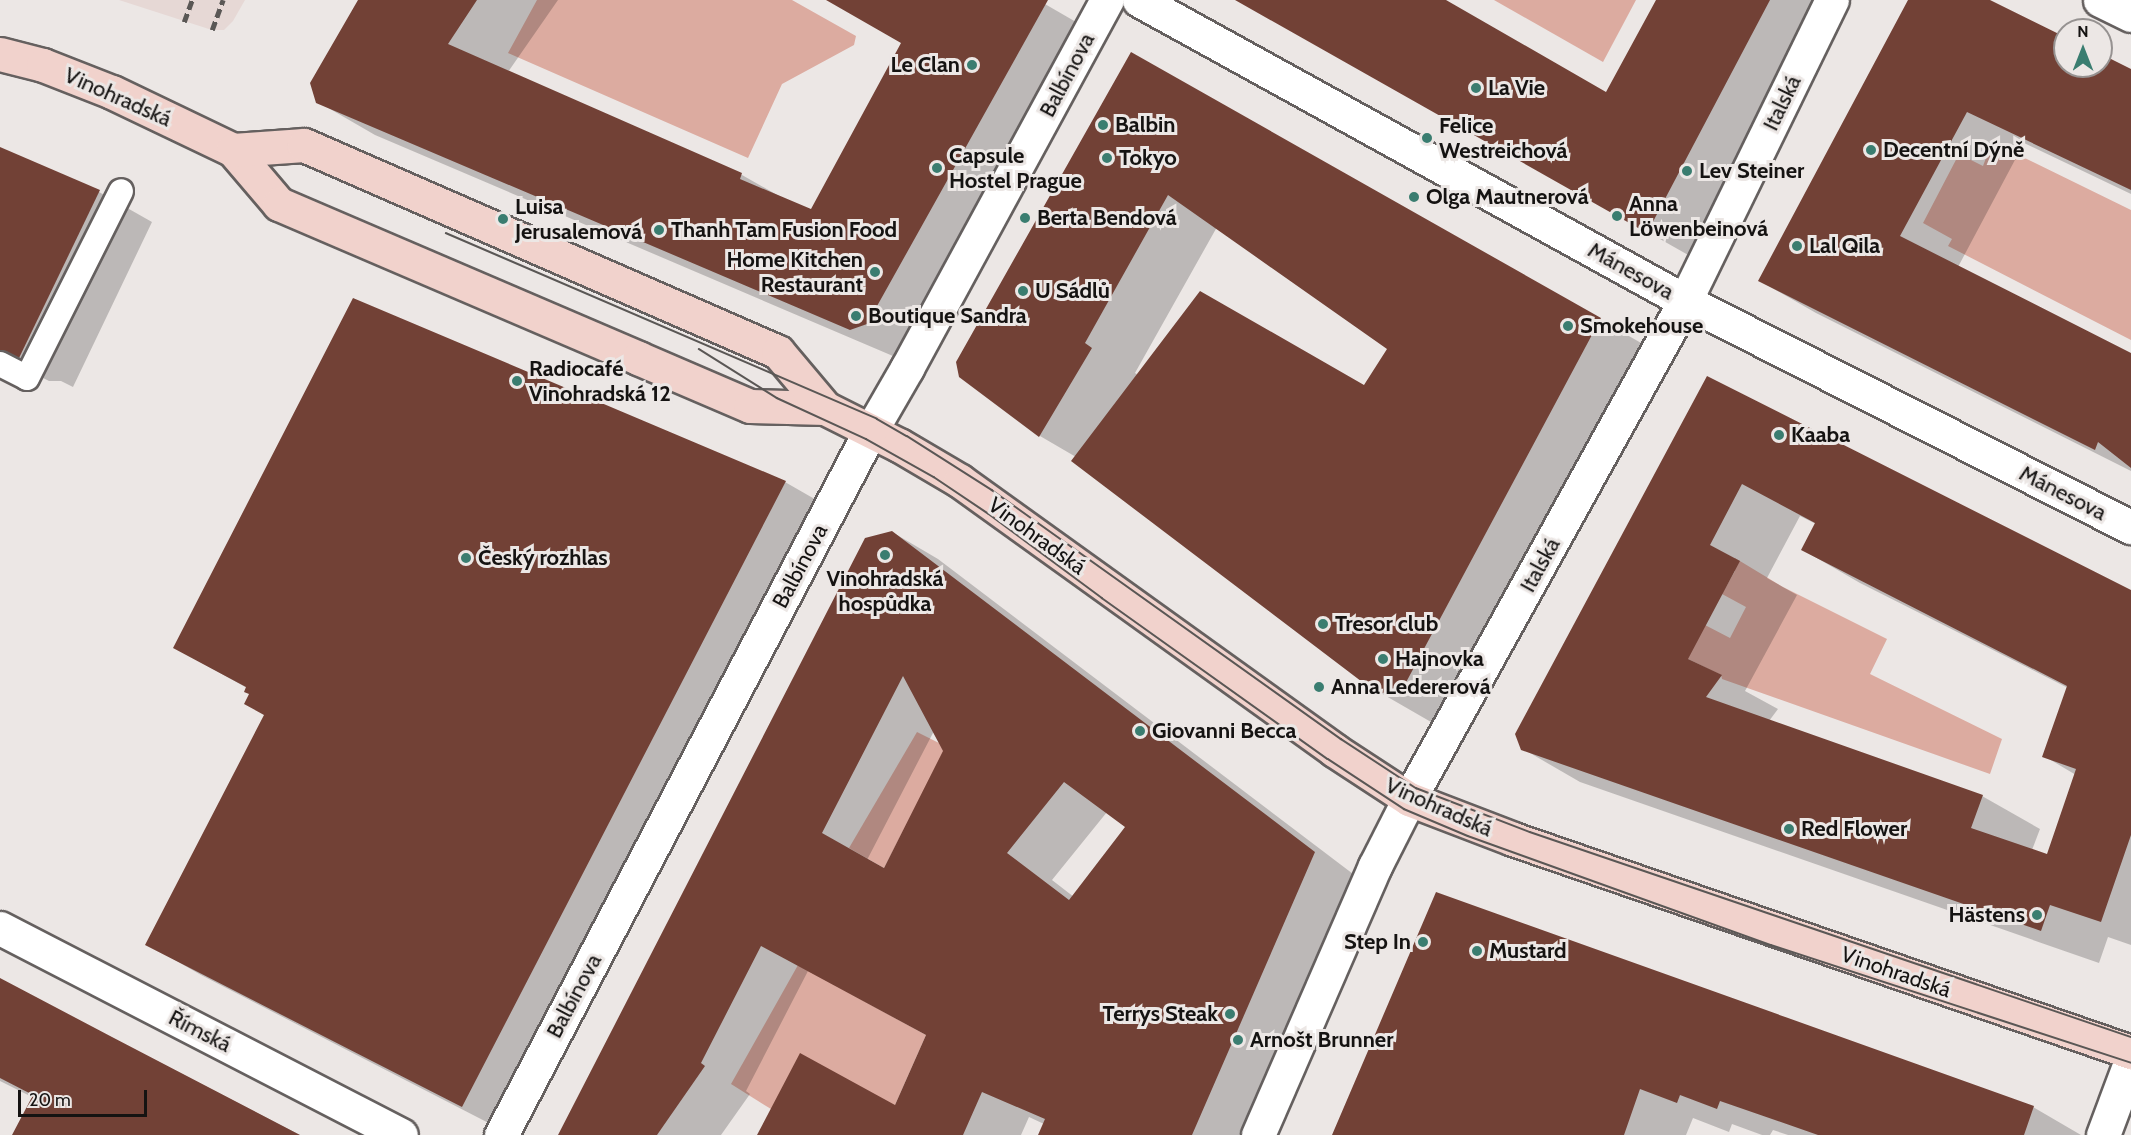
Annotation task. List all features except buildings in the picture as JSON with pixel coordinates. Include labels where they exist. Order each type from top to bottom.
[{"type":"main road","points":[[0,41],[43,65]]},
{"type":"main road","name":"Vinohradská","points":[[0,54],[43,65],[112,92],[233,150]]},
{"type":"main road","points":[[233,150],[304,145],[778,352],[825,408]]},
{"type":"main road","points":[[233,150],[279,204],[750,406],[825,408]]},
{"type":"main road","name":"Vinohradská","points":[[825,408],[928,461],[994,504],[1334,750],[1409,799],[1524,843],[2131,1052]]},
{"type":"street","name":"Balbínova","points":[[501,1135],[871,431],[908,369],[1107,0]]},
{"type":"street","name":"Mánesova","points":[[1139,0],[1685,301],[2131,527]]},
{"type":"street","name":"Italská","points":[[1258,1135],[1375,866],[1409,799],[1685,301],[1832,0]]},
{"type":"street","points":[[2100,0],[2131,15]]},
{"type":"street","name":"Římská","points":[[0,928],[401,1135]]},
{"type":"street","points":[[2103,1135],[2131,1060]]},
{"type":"lane","points":[[0,364],[27,378],[120,190]]},
{"type":"shaded area","points":[[119,0],[245,0],[233,21],[224,30],[212,30]]},
{"type":"shaded area","points":[[537,0],[792,0],[856,36],[854,45],[782,84],[748,158],[508,53]]},
{"type":"shaded area","points":[[1494,0],[1636,0],[1603,62]]},
{"type":"shaded area","points":[[1992,142],[2131,210],[2131,340],[1948,246],[1952,239],[1923,223],[1959,154],[1983,166]]},
{"type":"shaded area","points":[[1735,558],[1783,587],[1887,639],[1870,674],[2002,739],[1990,774],[1722,679],[1721,675],[1682,656],[1705,625],[1730,638],[1746,607],[1722,594],[1735,571],[1729,568]]},
{"type":"shaded area","points":[[917,732],[939,743],[944,752],[884,868],[849,848]]},
{"type":"shaded area","points":[[798,965],[926,1035],[895,1105],[771,1109],[731,1084]]},
{"type":"tram line","points":[[446,233],[877,419],[907,436],[992,490],[1341,739],[1416,788],[1530,832],[2131,1037]]},
{"type":"tram line","points":[[699,349],[777,398],[866,439],[934,477],[989,514],[1102,598],[1328,759],[1404,809],[1468,836],[1771,945],[2131,1063]]},
{"type":"railway","points":[[184,22],[192,0]]},
{"type":"railway","points":[[212,30],[223,0]]},
{"type":"place","name":"Le Clan","points":[[972,65]]},
{"type":"place","name":"La Vie","points":[[1476,88]]},
{"type":"place","name":"Balbin","points":[[1103,125]]},
{"type":"place","name":"Felice Westreichová","points":[[1427,138]]},
{"type":"place","name":"Decentní Dýně","points":[[1871,150]]},
{"type":"place","name":"Tokyo","points":[[1107,158]]},
{"type":"place","name":"Capsule Hostel Prague","points":[[937,168]]},
{"type":"place","name":"Lev Steiner","points":[[1687,171]]},
{"type":"place","name":"Olga Mautnerová","points":[[1414,197]]},
{"type":"place","name":"Anna Lӧwenbeinová","points":[[1617,216]]},
{"type":"place","name":"Berta Bendová","points":[[1025,218]]},
{"type":"place","name":"Luisa Jerusalemová","points":[[503,219]]},
{"type":"place","name":"Thanh Tam Fusion Food","points":[[659,230]]},
{"type":"place","name":"Lal Qila","points":[[1797,246]]},
{"type":"place","name":"Home Kitchen Restaurant","points":[[875,272]]},
{"type":"place","name":"U Sádlů","points":[[1023,291]]},
{"type":"place","name":"Boutique Sandra","points":[[856,316]]},
{"type":"place","name":"Smokehouse","points":[[1568,326]]},
{"type":"place","name":"Radiocafé Vinohradská 12","points":[[517,381]]},
{"type":"place","name":"Kaaba","points":[[1779,435]]},
{"type":"place","name":"Vinohradská hospůdka","points":[[885,555]]},
{"type":"place","name":"Český rozhlas","points":[[466,558]]},
{"type":"place","name":"Tresor club","points":[[1323,624]]},
{"type":"place","name":"Hajnovka","points":[[1383,659]]},
{"type":"place","name":"Anna Ledererová","points":[[1319,687]]},
{"type":"place","name":"Giovanni Becca","points":[[1140,731]]},
{"type":"place","name":"Red Flower","points":[[1789,829]]},
{"type":"place","name":"Hästens","points":[[2037,915]]},
{"type":"place","name":"Step In","points":[[1423,942]]},
{"type":"place","name":"Mustard","points":[[1477,951]]},
{"type":"place","name":"Terrys Steak","points":[[1230,1014]]},
{"type":"place","name":"Arnošt Brunner","points":[[1238,1040]]}]
